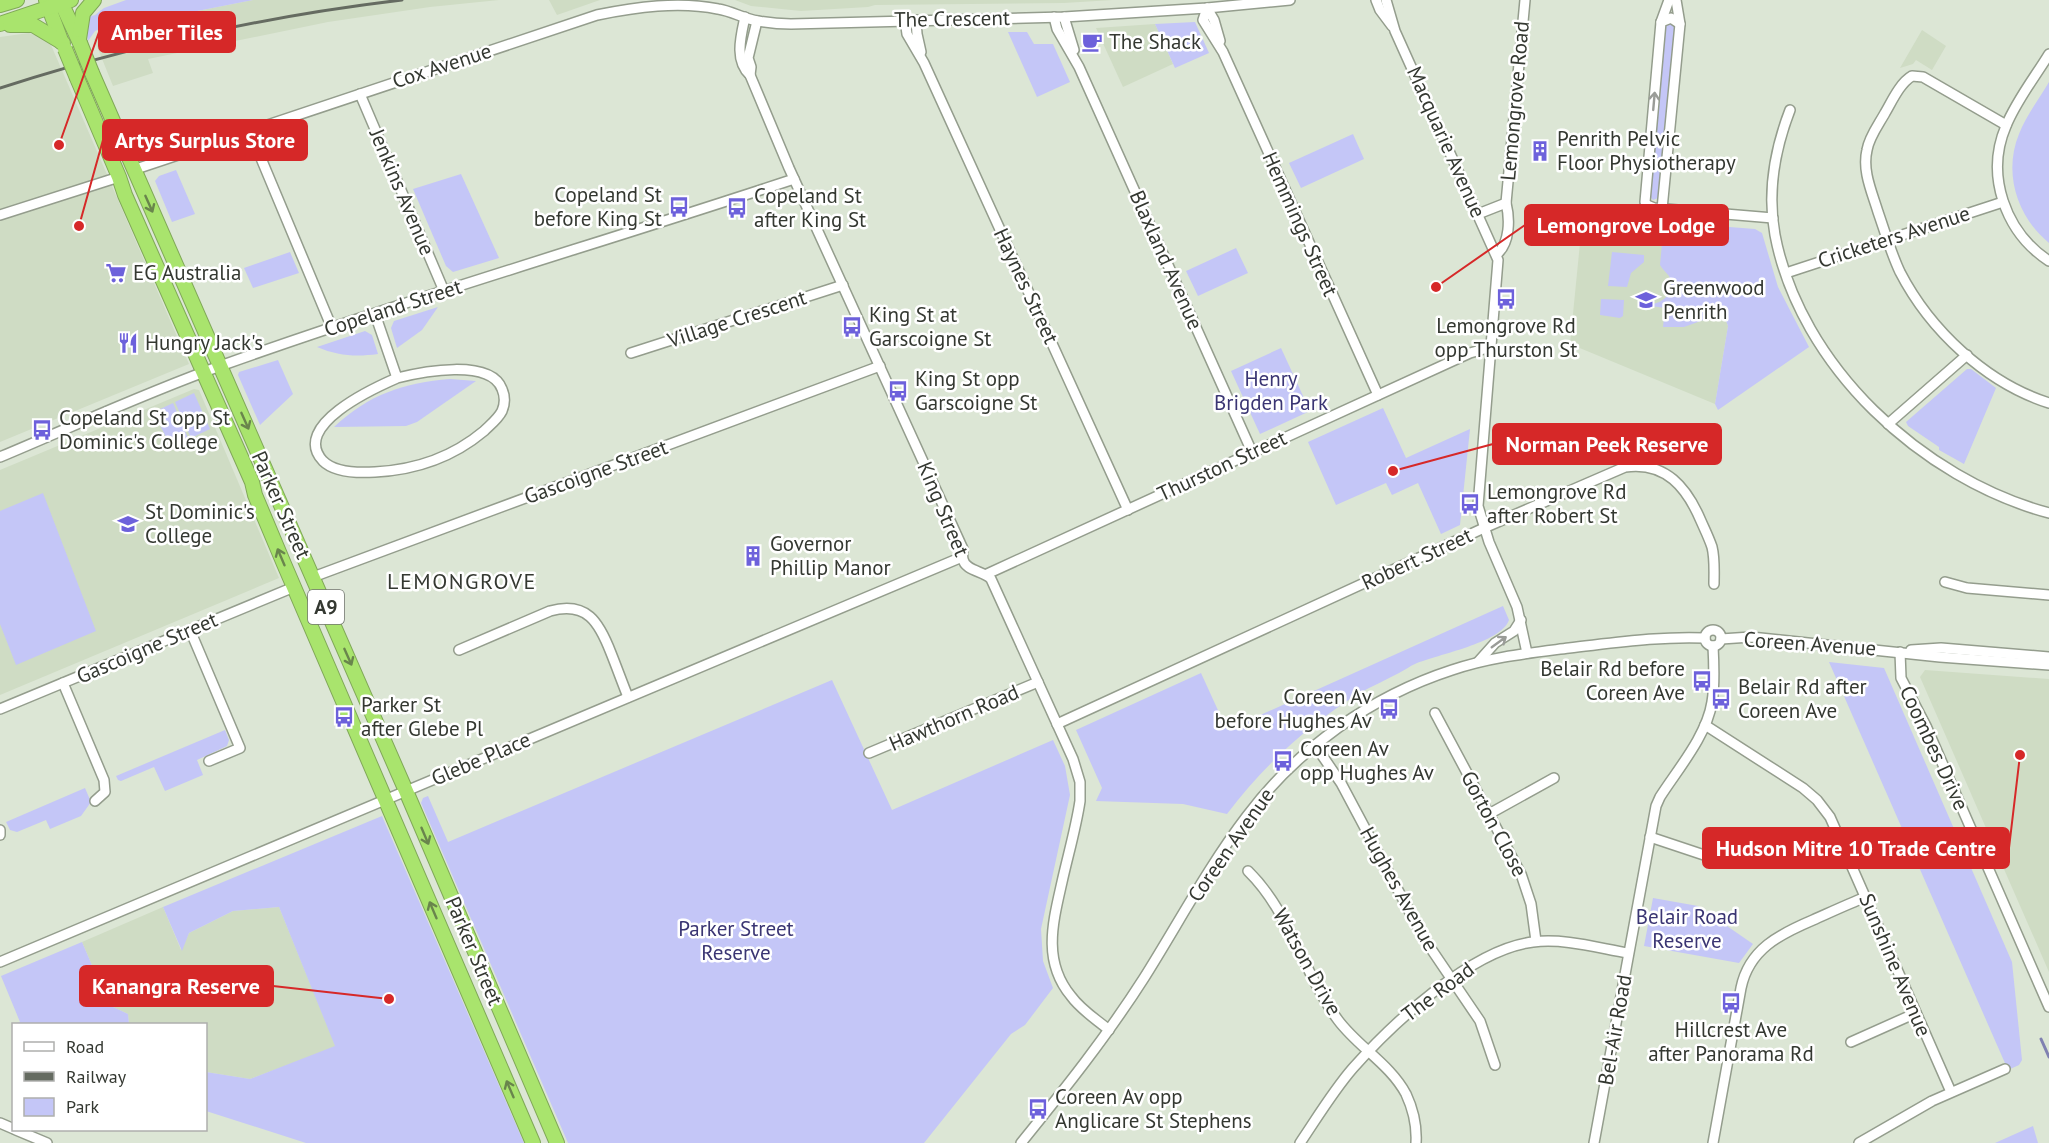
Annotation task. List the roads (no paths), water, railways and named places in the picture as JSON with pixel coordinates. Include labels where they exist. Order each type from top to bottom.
[{"type":"highway","points":[[0,5],[6,0]]},
{"type":"highway","points":[[0,5],[17,0]]},
{"type":"highway","points":[[79,41],[83,13],[94,0]]},
{"type":"highway","points":[[0,25],[57,2]]},
{"type":"highway","name":"Parker Street","points":[[57,2],[79,41],[557,1143]]},
{"type":"highway","name":"Parker Street","points":[[57,2],[64,46],[125,195],[203,373],[212,388],[294,587],[533,1143]]},
{"type":"highway","points":[[0,25],[33,25],[64,46]]},
{"type":"street","name":"The Crescent","points":[[757,21],[791,24],[1059,17],[1207,8],[1290,0]]},
{"type":"street","name":"Macquarie Avenue","points":[[1376,0],[1380,10],[1395,31]]},
{"type":"street","name":"Macquarie Avenue","points":[[1386,0],[1395,31],[1497,254]]},
{"type":"street","name":"Lemongrove Road","points":[[1525,0],[1506,203],[1508,214],[1506,243],[1497,254],[1499,264],[1478,499],[1484,528],[1514,597],[1527,653]]},
{"type":"street","points":[[1639,239],[1642,214],[1647,205],[1644,197],[1661,22],[1669,0]]},
{"type":"street","points":[[1662,209],[1680,24],[1676,0]]},
{"type":"street","name":"Cox Avenue","points":[[133,170],[597,15],[622,10],[674,6],[705,7],[757,21]]},
{"type":"street","name":"Hemmings Street","points":[[1207,8],[1214,20],[1223,52],[1378,395]]},
{"type":"street","name":"King Street","points":[[745,17],[740,39],[740,57],[744,69],[750,75],[794,179],[963,549],[962,557],[970,568],[987,574],[991,579],[1076,766],[1081,792],[1053,922],[1051,936],[1053,954],[1058,974],[1070,996],[1109,1030]]},
{"type":"street","name":"Blaxland Avenue","points":[[1059,17],[1079,67],[1252,452]]},
{"type":"street","points":[[1661,22],[1671,18],[1680,24]]},
{"type":"street","name":"Haynes Street","points":[[905,20],[907,34],[924,63],[1128,510]]},
{"type":"street","name":"Haynes Street","points":[[916,20],[924,63]]},
{"type":"street","name":"King Street","points":[[750,75],[751,67],[748,58],[757,21]]},
{"type":"street","points":[[2049,54],[2006,125],[1997,160],[2002,202],[2010,219],[2021,236],[2035,251],[2049,261]]},
{"type":"street","points":[[2006,125],[1923,76],[1915,75],[1908,78],[1883,116],[1867,148],[1868,179],[1900,272],[1918,301],[1942,331],[1967,355],[2002,381],[2049,403]]},
{"type":"street","name":"Jenkins Avenue","points":[[360,94],[444,291]]},
{"type":"street","points":[[1790,110],[1776,152],[1772,190],[1773,218],[1778,248],[1786,273],[1823,348],[1859,395],[1888,424],[1930,457],[1970,481],[2049,513]]},
{"type":"street","points":[[250,132],[332,328]]},
{"type":"street","points":[[0,215],[119,177]]},
{"type":"street","name":"Copeland Street","points":[[0,457],[221,366],[444,291],[794,179]]},
{"type":"street","name":"Cricketers Avenue","points":[[1786,273],[2002,202]]},
{"type":"street","name":"Lemongrove Road","points":[[1478,214],[1506,203]]},
{"type":"street","points":[[1647,205],[1662,209],[1773,218]]},
{"type":"street","name":"Village Crescent","points":[[631,353],[843,285]]},
{"type":"street","points":[[375,314],[397,378]]},
{"type":"street","name":"Thurston Street","points":[[987,574],[1470,353],[1491,347]]},
{"type":"street","points":[[1888,424],[1967,355]]},
{"type":"street","name":"Gascoigne Street","points":[[313,577],[880,366]]},
{"type":"street","points":[[462,370],[485,373],[500,385],[505,397],[504,405],[498,417],[477,436],[453,452],[424,464],[391,471],[369,472],[338,469],[324,462],[317,451],[316,442],[319,431],[325,423],[352,401],[397,378],[431,371],[462,370]]},
{"type":"street","name":"Robert Street","points":[[1057,724],[1484,528],[1616,470],[1633,466],[1648,467],[1669,476],[1684,489],[1693,502],[1712,548],[1714,584]]},
{"type":"street","name":"Glebe Place","points":[[0,962],[962,557]]},
{"type":"street","points":[[1946,582],[1967,588],[2049,595]]},
{"type":"street","name":"Gascoigne Street","points":[[0,709],[294,587]]},
{"type":"street","points":[[459,650],[550,611],[562,608],[578,610],[589,615],[599,626],[628,697]]},
{"type":"street","points":[[1477,663],[1495,643],[1514,631],[1521,620]]},
{"type":"street","points":[[190,630],[240,748],[209,761]]},
{"type":"street","points":[[1714,630],[1720,634],[1717,642],[1708,644],[1705,638],[1709,631],[1714,630]]},
{"type":"street","name":"Coreen Avenue","points":[[1717,642],[1751,637],[1940,657],[2049,665]]},
{"type":"street","name":"Coreen Avenue","points":[[1021,1143],[1109,1030],[1247,815],[1282,775],[1315,745],[1362,712],[1396,693],[1433,677],[1477,663],[1527,653],[1630,641],[1705,638]]},
{"type":"street","name":"Bel-Air Road","points":[[1594,1143],[1658,802],[1705,725],[1713,694],[1717,642]]},
{"type":"street","name":"Coreen Avenue","points":[[1900,651],[1941,648],[2049,657]]},
{"type":"street","name":"Coombes Drive","points":[[1900,651],[1901,678],[1926,726],[2049,1007]]},
{"type":"street","name":"Hawthorn Road","points":[[869,753],[1038,682]]},
{"type":"street","points":[[63,683],[104,780],[105,792],[95,801]]},
{"type":"street","name":"Gorton Close","points":[[1435,713],[1525,884],[1531,904],[1536,941]]},
{"type":"street","name":"Sunshine Avenue","points":[[1705,725],[1803,788],[1817,800],[1834,826],[1951,1092]]},
{"type":"street","name":"Hughes Avenue","points":[[1315,745],[1336,775],[1417,926],[1480,1021],[1495,1065]]},
{"type":"street","points":[[1489,814],[1554,778]]},
{"type":"street","points":[[0,830],[0,836]]},
{"type":"street","points":[[1650,837],[1710,857]]},
{"type":"street","name":"Watson Drive","points":[[1248,871],[1271,898],[1342,1025],[1389,1070],[1406,1094],[1413,1115],[1416,1143]]},
{"type":"street","points":[[1713,1143],[1741,988],[1750,963],[1763,947],[1780,934],[1866,897]]},
{"type":"street","name":"The Road","points":[[1300,1143],[1334,1092],[1369,1051],[1413,1009],[1492,954],[1522,943],[1536,941],[1556,941],[1628,953]]},
{"type":"street","points":[[1851,1042],[1916,1013]]},
{"type":"street","points":[[1859,1143],[1951,1092],[2005,1069]]},
{"type":"street","points":[[20,1131],[47,1143]]},
{"type":"waterway","points":[[2041,1039],[2049,1057]]},
{"type":"railway","points":[[0,88],[99,59],[199,34],[300,15],[402,0]]},
{"type":"place","name":"The Shack","points":[[1092,42]]},
{"type":"place","name":"Amber Tiles","points":[[59,145]]},
{"type":"place","name":"Penrith Pelvic Floor Physiotherapy","points":[[1540,151]]},
{"type":"place","name":"Copeland St before King St","points":[[679,207]]},
{"type":"place","name":"Copeland St after King St","points":[[737,208]]},
{"type":"place","name":"Artys Surplus Store","points":[[79,226]]},
{"type":"place","name":"EG Australia","points":[[116,273]]},
{"type":"place","name":"Lemongrove Lodge","points":[[1436,287]]},
{"type":"place","name":"Lemongrove Rd opp Thurston St","points":[[1506,299]]},
{"type":"place","name":"Greenwood Penrith","points":[[1646,300]]},
{"type":"place","name":"King St at Garscoigne St","points":[[852,327]]},
{"type":"place","name":"Hungry Jack's","points":[[128,343]]},
{"type":"place","name":"King St opp Garscoigne St","points":[[898,391]]},
{"type":"place","name":"Copeland St opp St Dominic's College","points":[[42,430]]},
{"type":"place","name":"Norman Peek Reserve","points":[[1393,471]]},
{"type":"place","name":"Lemongrove Rd after Robert St","points":[[1470,504]]},
{"type":"place","name":"St Dominic's College","points":[[128,524]]},
{"type":"place","name":"Governor Phillip Manor","points":[[753,556]]},
{"type":"place","name":"Belair Rd before Coreen Ave","points":[[1702,681]]},
{"type":"place","name":"Belair Rd after Coreen Ave","points":[[1721,699]]},
{"type":"place","name":"Coreen Av before Hughes Av","points":[[1389,709]]},
{"type":"place","name":"Parker St after Glebe Pl","points":[[344,717]]},
{"type":"place","name":"Hudson Mitre 10 Trade Centre","points":[[2020,755]]},
{"type":"place","name":"Coreen Av opp Hughes Av","points":[[1283,761]]},
{"type":"place","name":"Kanangra Reserve","points":[[389,999]]},
{"type":"place","name":"Hillcrest Ave after Panorama Rd","points":[[1731,1003]]},
{"type":"place","name":"Coreen Av opp Anglicare St Stephens","points":[[1038,1109]]},
{"type":"district","name":"LEMONGROVE","points":[[462,581]]},
{"type":"park label","name":"Henry Brigden Park","points":[[1271,391]]},
{"type":"park label","name":"Belair Road Reserve","points":[[1687,929]]},
{"type":"park label","name":"Parker Street Reserve","points":[[736,941]]}]
